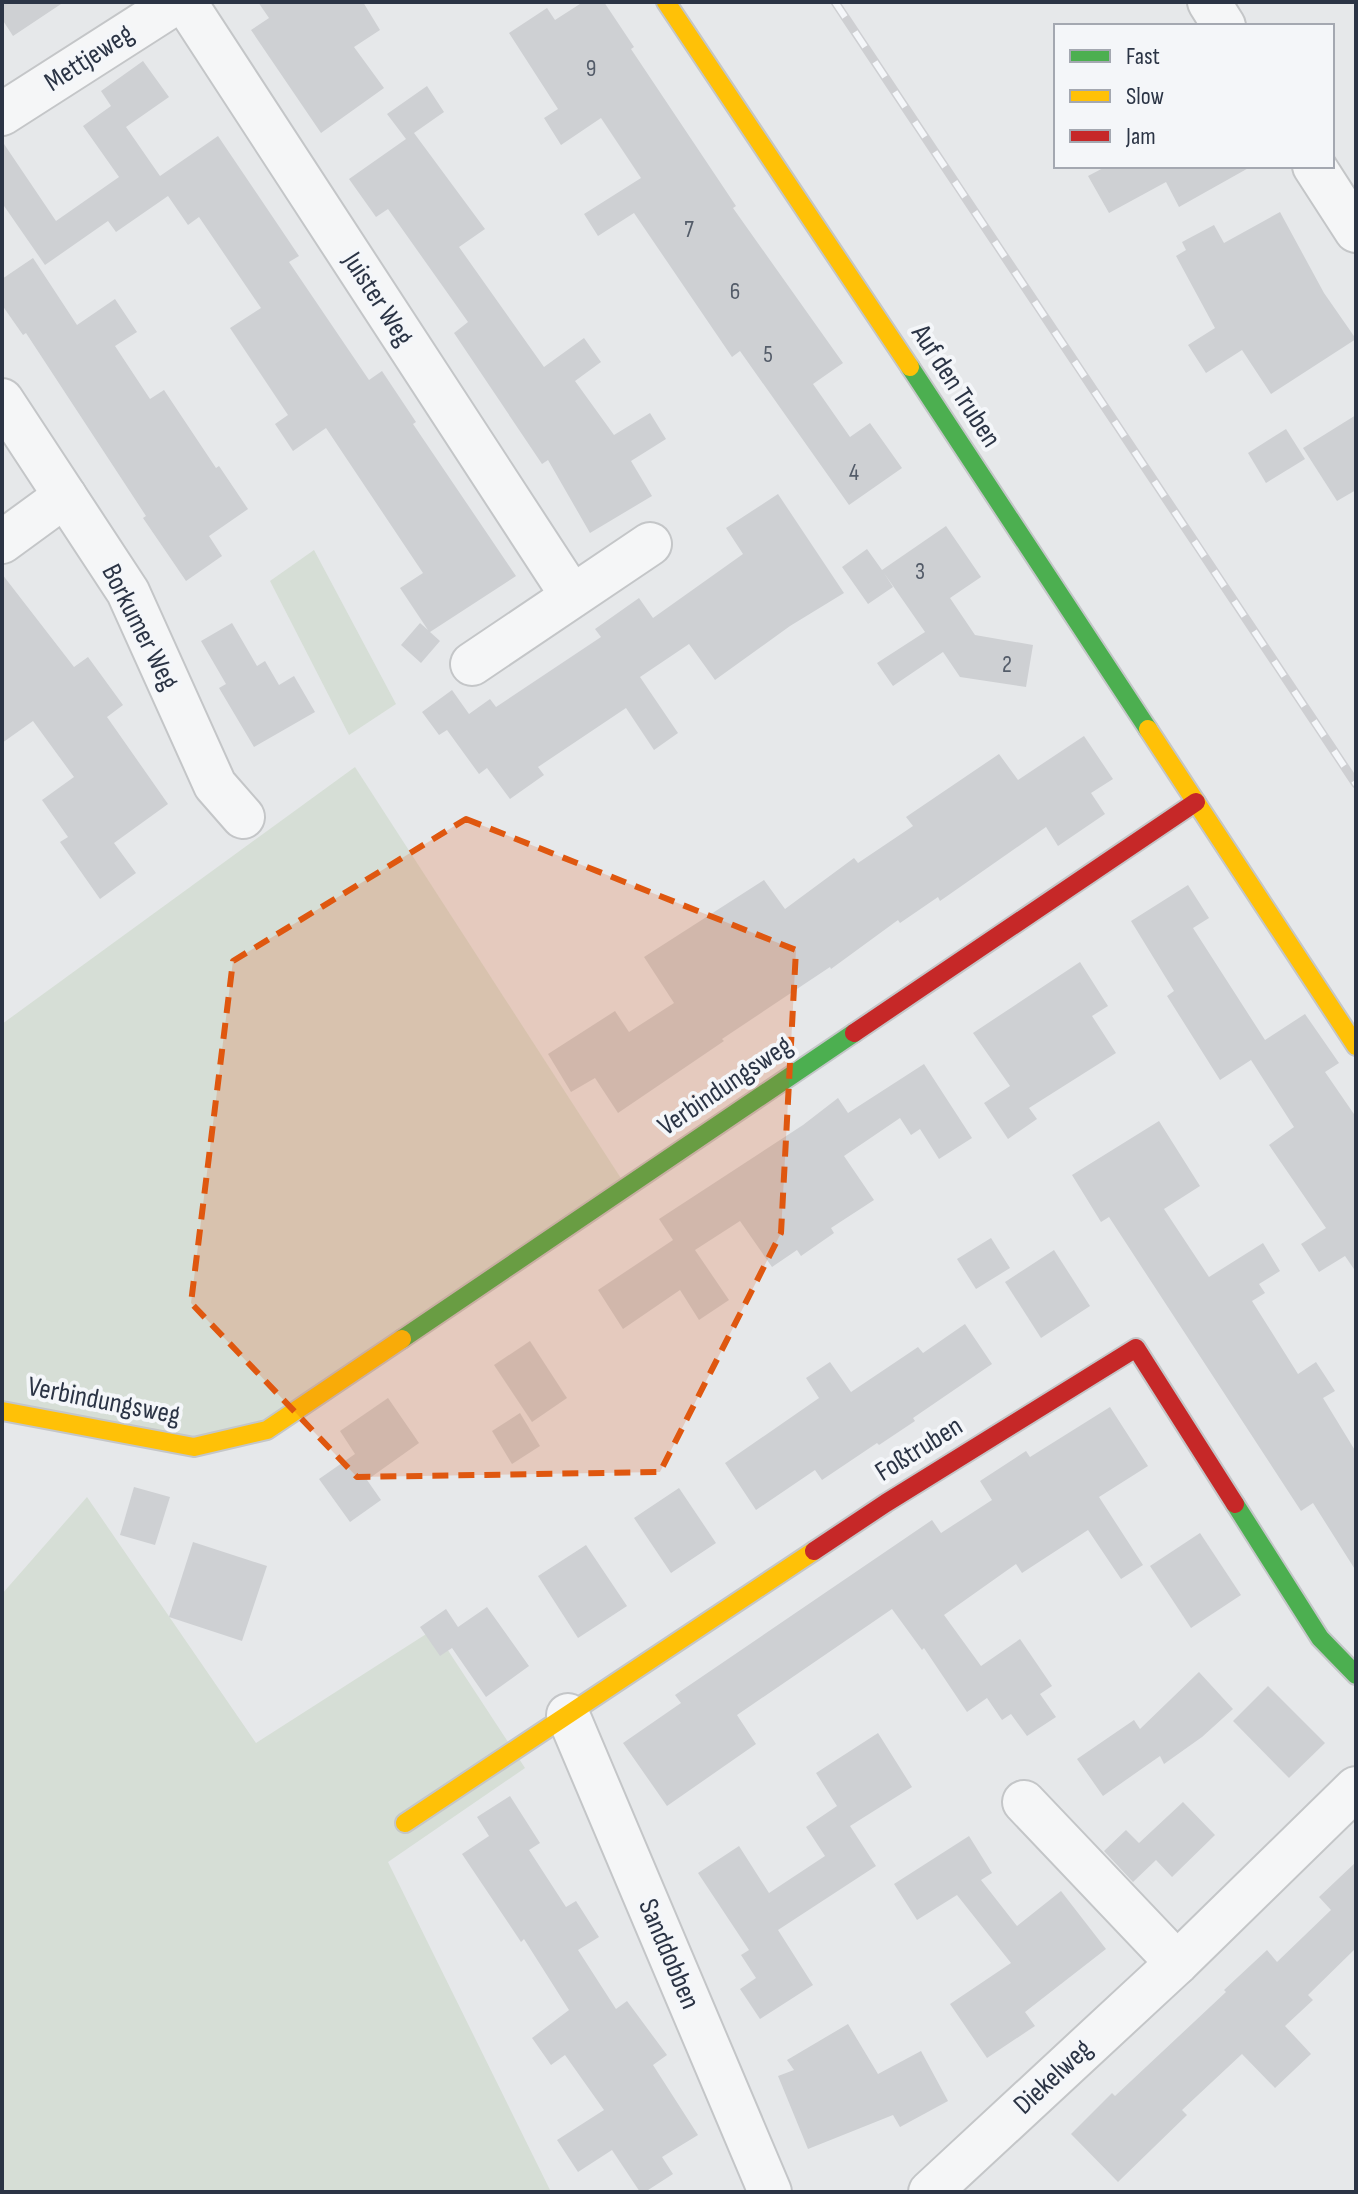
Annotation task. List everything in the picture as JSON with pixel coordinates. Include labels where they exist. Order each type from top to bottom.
[{"type":"street","name":"Mettjeweg","points":[[2,114],[177,2]]},
{"type":"street","name":"Juister Weg","points":[[185,2],[572,596]]},
{"type":"street","name":"Auf den Truben","points":[[666,2],[1196,802]]},
{"type":"street","points":[[1209,2],[1223,24]]},
{"type":"street","points":[[1315,168],[1356,231]]},
{"type":"street","name":"Borkumer Weg","points":[[2,400],[128,592],[215,785],[243,817]]},
{"type":"street","points":[[2,542],[65,496]]},
{"type":"street","points":[[472,664],[650,544]]},
{"type":"street","points":[[1196,802],[1356,1046]]},
{"type":"street","name":"Verbindungsweg","points":[[2,1411],[194,1447],[267,1430],[1196,802]]},
{"type":"street","name":"Foßtruben","points":[[405,1823],[886,1503],[1136,1348],[1320,1638],[1356,1675]]},
{"type":"street","name":"Sanddobben","points":[[568,1715],[770,2192]]},
{"type":"street","name":"Diekelweg","points":[[930,2192],[1177,1963],[1356,1788]]},
{"type":"street","points":[[1024,1802],[1177,1963]]},
{"type":"highlighted area","points":[[466,819],[796,950],[781,1233],[660,1472],[357,1477],[191,1303],[233,961]]},
{"type":"shaded area","points":[[314,550],[396,704],[349,735],[270,581]]},
{"type":"shaded area","points":[[355,767],[624,1183],[267,1430],[194,1447],[2,1411],[2,1024]]},
{"type":"shaded area","points":[[87,1497],[256,1743],[434,1629],[525,1768],[388,1862],[551,2192],[2,2192],[2,1594]]},
{"type":"building","points":[[2,2],[64,2],[13,36],[2,19]]},
{"type":"building","points":[[258,2],[363,2],[380,30],[354,47],[384,88],[321,133],[251,30],[269,18]]},
{"type":"building","points":[[583,2],[604,2],[634,47],[631,49],[736,206],[733,208],[843,363],[813,384],[850,437],[870,423],[902,468],[849,505],[740,351],[732,357],[634,213],[598,236],[584,214],[641,178],[601,118],[561,145],[544,118],[558,109],[509,33],[547,8],[555,20]]},
{"type":"building","points":[[143,61],[169,97],[126,127],[160,176],[218,136],[299,256],[289,262],[369,380],[382,371],[416,422],[413,424],[516,576],[430,632],[440,641],[421,663],[401,645],[420,623],[428,630],[400,588],[423,573],[326,428],[293,451],[275,424],[288,415],[230,328],[261,308],[199,217],[188,225],[168,196],[116,232],[108,221],[45,265],[2,203],[2,141],[56,221],[119,177],[83,126],[111,106],[101,91]]},
{"type":"building","points":[[427,86],[444,112],[414,133],[485,229],[459,247],[544,367],[584,338],[601,362],[575,381],[614,435],[650,413],[666,439],[631,461],[652,496],[590,533],[548,460],[542,464],[454,333],[468,322],[388,209],[376,217],[349,179],[406,139],[387,114]]},
{"type":"building","points":[[1103,168],[1248,168],[1179,207],[1166,182],[1109,213],[1088,176]]},
{"type":"building","points":[[1280,212],[1324,293],[1356,339],[1271,394],[1242,350],[1206,373],[1188,345],[1215,328],[1176,256],[1186,250],[1182,242],[1214,225],[1224,243]]},
{"type":"building","points":[[33,258],[77,325],[115,299],[137,332],[115,346],[150,399],[164,390],[216,468],[219,466],[248,509],[209,536],[222,556],[186,581],[26,333],[23,335],[2,305],[2,279]]},
{"type":"building","points":[[1356,415],[1356,490],[1337,501],[1303,448]]},
{"type":"building","points":[[1286,429],[1305,459],[1266,483],[1248,453]]},
{"type":"building","points":[[778,494],[844,593],[790,626],[715,680],[689,644],[640,677],[678,733],[654,750],[626,708],[538,767],[544,775],[510,799],[487,768],[479,774],[447,730],[439,735],[422,712],[452,690],[469,714],[490,699],[496,707],[601,637],[595,629],[639,598],[653,618],[743,554],[726,528]]},
{"type":"building","points":[[946,526],[981,577],[950,598],[975,635],[1033,645],[1026,687],[960,677],[943,652],[893,686],[877,663],[925,632],[884,573],[893,587],[868,604],[842,567],[867,549],[882,570]]},
{"type":"building","points":[[2,574],[74,667],[88,657],[123,705],[107,717],[168,804],[114,843],[136,873],[100,899],[60,842],[68,837],[42,800],[74,777],[33,721],[2,743]]},
{"type":"building","points":[[232,623],[257,666],[265,661],[279,685],[294,676],[315,712],[254,747],[219,688],[226,684],[201,641]]},
{"type":"building","points":[[1084,736],[1113,779],[1091,793],[1105,814],[1058,846],[1046,827],[940,901],[938,897],[900,923],[898,920],[618,1113],[595,1078],[571,1092],[548,1054],[615,1011],[629,1032],[674,1003],[644,957],[764,880],[785,909],[854,858],[858,863],[913,826],[906,817],[999,754],[1018,780]]},
{"type":"building","points":[[1188,885],[1209,918],[1193,928],[1265,1040],[1305,1014],[1339,1063],[1325,1072],[1356,1117],[1356,1272],[1345,1256],[1319,1272],[1301,1244],[1326,1228],[1269,1145],[1294,1127],[1251,1060],[1220,1080],[1167,996],[1174,991],[1131,921]]},
{"type":"building","points":[[1080,962],[1108,1006],[1092,1016],[1116,1053],[1029,1108],[1037,1119],[1008,1139],[984,1103],[1010,1086],[973,1033]]},
{"type":"building","points":[[924,1064],[972,1138],[939,1159],[920,1129],[911,1135],[900,1118],[844,1156],[874,1200],[831,1228],[834,1233],[801,1256],[797,1250],[772,1267],[740,1221],[695,1250],[729,1300],[699,1320],[680,1290],[623,1329],[598,1290],[673,1240],[659,1219],[803,1125],[838,1098],[848,1113]]},
{"type":"building","points":[[1159,1121],[1200,1186],[1164,1209],[1209,1277],[1263,1243],[1280,1271],[1259,1284],[1265,1293],[1252,1301],[1298,1374],[1316,1362],[1335,1391],[1323,1398],[1356,1452],[1356,1571],[1313,1503],[1301,1511],[1109,1217],[1101,1222],[1072,1175]]},
{"type":"building","points":[[991,1238],[1010,1268],[976,1289],[957,1259]]},
{"type":"building","points":[[1054,1250],[1090,1306],[1041,1338],[1005,1282]]},
{"type":"building","points":[[965,1324],[992,1364],[879,1445],[877,1443],[822,1480],[815,1470],[756,1510],[725,1463],[819,1398],[806,1378],[830,1362],[851,1392],[918,1347],[923,1353]]},
{"type":"building","points":[[530,1341],[567,1398],[532,1422],[494,1365]]},
{"type":"building","points":[[388,1398],[419,1443],[367,1480],[381,1500],[350,1522],[319,1479],[355,1454],[340,1431]]},
{"type":"building","points":[[1110,1407],[1148,1466],[1099,1497],[1143,1565],[1121,1579],[1088,1530],[1022,1573],[1016,1564],[944,1615],[981,1666],[1020,1639],[1052,1686],[1040,1694],[1056,1717],[1027,1736],[1011,1714],[1002,1720],[987,1698],[967,1712],[924,1648],[922,1650],[892,1609],[737,1715],[756,1744],[667,1806],[623,1743],[681,1703],[675,1695],[932,1520],[941,1533],[992,1500],[980,1481],[1026,1451],[1030,1457]]},
{"type":"building","points":[[520,1413],[540,1446],[512,1464],[492,1431]]},
{"type":"building","points":[[134,1487],[170,1497],[155,1545],[120,1535]]},
{"type":"building","points":[[679,1488],[716,1543],[671,1573],[634,1518]]},
{"type":"building","points":[[1200,1533],[1241,1595],[1191,1628],[1150,1566]]},
{"type":"building","points":[[193,1542],[267,1566],[242,1641],[169,1617]]},
{"type":"building","points":[[586,1545],[627,1606],[578,1638],[538,1576]]},
{"type":"building","points":[[487,1607],[529,1666],[486,1697],[452,1648],[440,1656],[420,1627],[446,1609],[458,1627]]},
{"type":"building","points":[[1199,1672],[1233,1709],[1202,1737],[1164,1764],[1160,1756],[1103,1796],[1077,1759],[1134,1720],[1140,1729]]},
{"type":"building","points":[[1268,1686],[1325,1743],[1289,1778],[1233,1721]]},
{"type":"building","points":[[878,1733],[912,1787],[850,1826],[876,1866],[778,1930],[813,1985],[760,2019],[740,1989],[756,1978],[741,1955],[749,1950],[698,1873],[739,1846],[769,1893],[825,1856],[806,1827],[837,1806],[816,1773]]},
{"type":"building","points":[[510,1796],[540,1843],[529,1850],[566,1907],[576,1901],[599,1937],[578,1950],[616,2009],[627,2001],[667,2055],[653,2065],[698,2135],[662,2157],[673,2174],[645,2192],[640,2192],[612,2150],[578,2172],[557,2140],[604,2110],[565,2055],[551,2065],[532,2038],[569,2010],[524,1939],[521,1942],[462,1854],[489,1836],[477,1817]]},
{"type":"building","points":[[1183,1802],[1215,1835],[1172,1877],[1156,1860],[1133,1882],[1104,1851],[1126,1830],[1139,1843]]},
{"type":"building","points":[[969,1836],[992,1873],[981,1880],[1017,1926],[1061,1891],[1106,1949],[1025,2012],[1035,2026],[987,2058],[950,2004],[1011,1963],[957,1895],[917,1920],[894,1884]]},
{"type":"building","points":[[1356,1862],[1356,1948],[1308,1995],[1313,2000],[1285,2026],[1311,2054],[1275,2088],[1242,2054],[1182,2110],[1187,2115],[1118,2182],[1071,2134],[1112,2093],[1115,2096],[1226,1992],[1224,1990],[1267,1950],[1277,1962],[1331,1910],[1319,1897]]},
{"type":"building","points":[[848,2024],[878,2074],[921,2051],[948,2101],[900,2127],[893,2115],[808,2149],[778,2076],[794,2070],[787,2060]]},
{"type":"railway","points":[[835,2],[1356,784]]},
{"type":"traffic: fast","points":[[910,367],[1148,729]]},
{"type":"traffic: fast","points":[[402,1339],[854,1033]]},
{"type":"traffic: fast","points":[[1235,1504],[1320,1638],[1356,1675]]},
{"type":"traffic: slow","points":[[666,2],[910,367]]},
{"type":"traffic: slow","points":[[1148,729],[1356,1046]]},
{"type":"traffic: slow","points":[[2,1411],[194,1447],[267,1430],[402,1339]]},
{"type":"traffic: slow","points":[[405,1823],[814,1551]]},
{"type":"traffic: jam","points":[[854,1033],[1196,802]]},
{"type":"traffic: jam","points":[[814,1551],[1136,1348],[1235,1504]]}]
